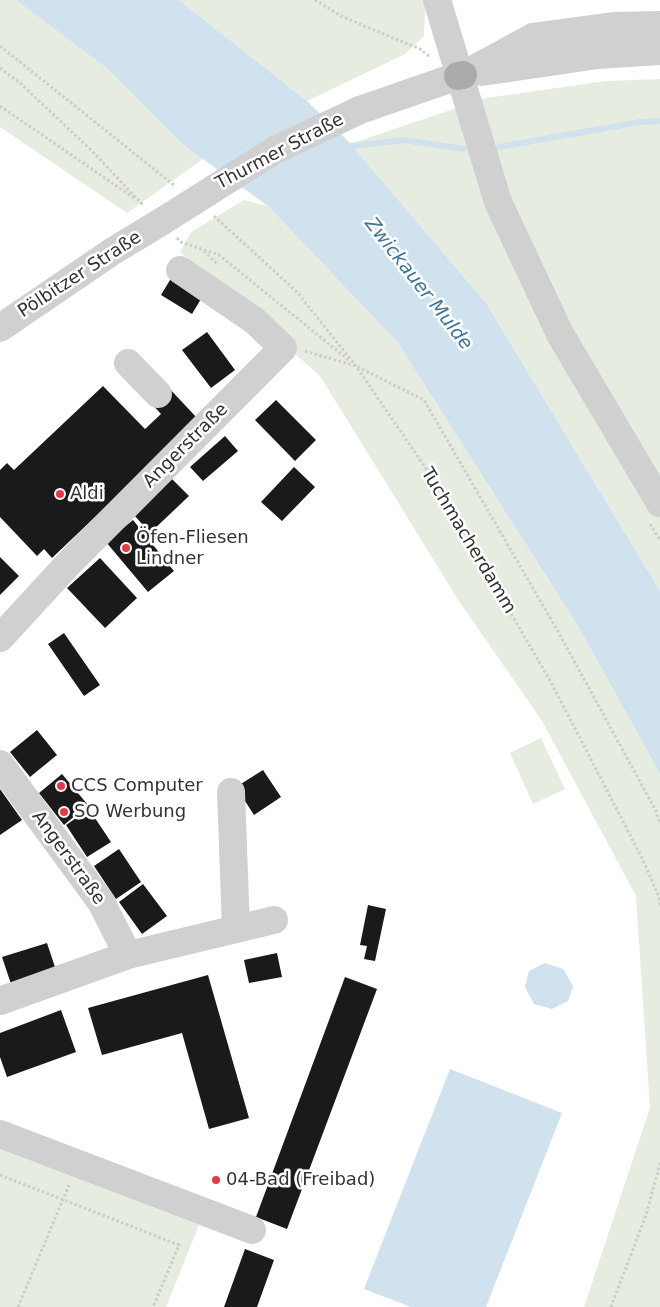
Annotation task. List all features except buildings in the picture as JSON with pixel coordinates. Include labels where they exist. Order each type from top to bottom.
[{"type":"street","points":[[436,0],[461,75],[498,202],[506,220],[560,334],[660,503]]},
{"type":"street","name":"Thurmer Straße","points":[[161,222],[275,150],[360,110],[461,75],[533,37],[615,26],[660,25]]},
{"type":"street","name":"Thurmer Straße","points":[[461,75],[598,55],[660,51]]},
{"type":"street","name":"Pölbitzer Straße","points":[[0,328],[114,251],[161,222]]},
{"type":"street","points":[[180,270],[255,321],[283,348]]},
{"type":"street","name":"Angerstraße","points":[[0,638],[70,562],[283,348]]},
{"type":"street","points":[[128,363],[158,394]]},
{"type":"street","name":"Angerstraße","points":[[0,764],[101,902],[128,955]]},
{"type":"street","points":[[231,792],[236,929]]},
{"type":"street","points":[[0,1001],[128,955],[274,920]]},
{"type":"street","points":[[0,1134],[252,1230]]},
{"type":"path","points":[[315,0],[343,17],[420,49],[431,58]]},
{"type":"path","points":[[0,46],[176,187]]},
{"type":"path","points":[[0,68],[20,84],[91,150],[161,222]]},
{"type":"path","points":[[0,106],[140,202]]},
{"type":"path","name":"Tuchmacherdamm","points":[[207,211],[297,292],[356,366],[431,476],[552,684],[643,860],[659,897],[660,908]]},
{"type":"path","points":[[182,242],[219,255],[356,366]]},
{"type":"path","points":[[283,348],[296,348],[356,366],[424,400],[560,635],[656,811],[660,823]]},
{"type":"path","points":[[611,1307],[646,1214],[660,1162]]},
{"type":"path","points":[[0,1175],[179,1244],[153,1307]]},
{"type":"path","points":[[18,1307],[63,1200]]},
{"type":"shaded area","points":[[0,0],[16,0],[109,70],[182,144],[203,159],[127,213],[0,127]]},
{"type":"shaded area","points":[[179,0],[423,0],[425,9],[424,36],[405,54],[307,101]]},
{"type":"shaded area","points":[[660,79],[660,591],[486,303],[350,144],[486,98],[606,81]]},
{"type":"shaded area","points":[[244,200],[268,206],[398,343],[578,626],[660,774],[660,1307],[584,1307],[650,1108],[636,896],[542,721],[459,601],[320,376],[180,252],[191,232]]},
{"type":"shaded area","points":[[541,738],[565,789],[533,804],[510,753]]},
{"type":"shaded area","points":[[0,1149],[199,1225],[166,1307],[0,1307]]},
{"type":"water","name":"Zwickauer Mulde","points":[[16,0],[179,0],[307,101],[346,139],[486,303],[660,591],[660,774],[578,626],[398,343],[268,206],[182,144],[109,70]]},
{"type":"water","points":[[545,963],[563,969],[573,986],[568,1001],[552,1009],[534,1004],[525,987],[529,971]]},
{"type":"water","points":[[450,1069],[562,1113],[486,1307],[411,1307],[364,1289]]},
{"type":"waterway","points":[[499,147],[640,122],[660,121]]},
{"type":"waterway","points":[[344,147],[403,140],[464,149]]},
{"type":"place","name":"Aldi","points":[[60,494]]},
{"type":"place","name":"Öfen-Fliesen Lindner","points":[[126,548]]},
{"type":"place","name":"CCS Computer","points":[[61,786]]},
{"type":"place","name":"SO Werbung","points":[[64,812]]},
{"type":"place","name":"04-Bad (Freibad)","points":[[216,1180]]}]
